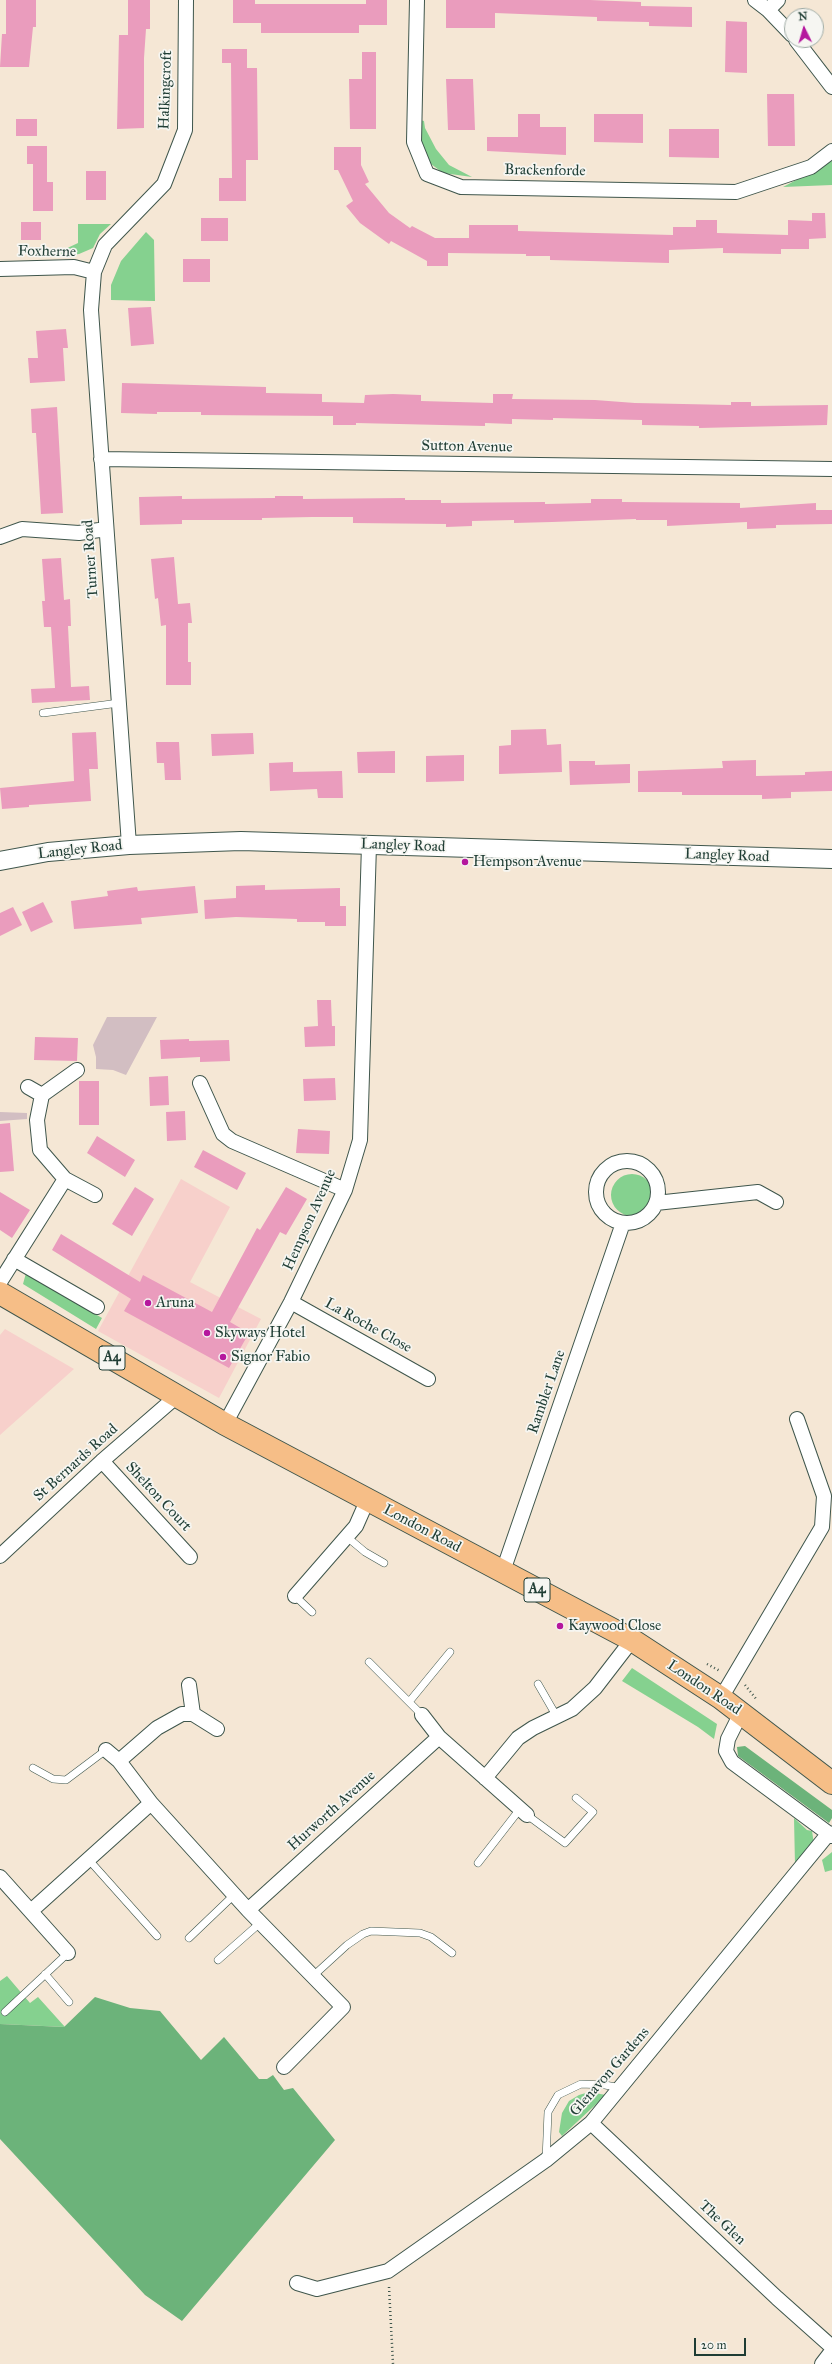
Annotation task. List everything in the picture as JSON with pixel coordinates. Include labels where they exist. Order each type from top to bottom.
[{"type":"main road","name":"London Road","points":[[0,1293],[225,1424],[367,1501],[632,1640],[742,1713],[832,1783]]},
{"type":"street","name":"Halkingcroft","points":[[94,272],[105,245],[164,184],[185,130],[186,0]]},
{"type":"street","name":"Brackenforde","points":[[417,0],[414,142],[427,174],[433,177],[461,187],[736,192],[811,167],[832,151]]},
{"type":"street","points":[[755,0],[768,10],[784,27]]},
{"type":"street","points":[[768,10],[778,0]]},
{"type":"street","points":[[802,48],[832,87]]},
{"type":"street","name":"Foxherne","points":[[0,269],[74,267],[94,272]]},
{"type":"street","name":"Turner Road","points":[[94,272],[91,310],[129,845]]},
{"type":"street","name":"Sutton Avenue","points":[[101,459],[832,469]]},
{"type":"street","points":[[0,537],[22,529],[79,533],[106,529]]},
{"type":"street","name":"Langley Road","points":[[0,861],[48,852],[129,845],[241,841],[832,859]]},
{"type":"street","name":"Hempson Avenue","points":[[225,1424],[291,1302],[345,1190],[360,1140],[369,845]]},
{"type":"street","points":[[76,1070],[42,1095],[37,1120],[40,1150],[65,1179],[95,1195]]},
{"type":"street","points":[[200,1083],[223,1134],[232,1141],[345,1190]]},
{"type":"street","points":[[28,1087],[42,1095]]},
{"type":"street","points":[[626,1160],[645,1166],[652,1173],[657,1183],[658,1193],[656,1203],[652,1210],[639,1221],[623,1223],[613,1220],[604,1214],[598,1206],[595,1196],[600,1176],[606,1168],[615,1162],[626,1160]]},
{"type":"street","points":[[0,1282],[65,1179]]},
{"type":"street","points":[[656,1203],[758,1192],[776,1202]]},
{"type":"street","name":"Rambler Lane","points":[[503,1571],[623,1223]]},
{"type":"street","points":[[14,1259],[97,1307]]},
{"type":"street","name":"La Roche Close","points":[[291,1302],[428,1379]]},
{"type":"street","name":"St Bernards Road","points":[[0,1556],[102,1461],[177,1396]]},
{"type":"street","points":[[721,1698],[822,1527],[824,1496],[797,1419]]},
{"type":"street","name":"Shelton Court","points":[[102,1461],[190,1557]]},
{"type":"street","points":[[295,1596],[356,1526],[367,1501]]},
{"type":"street","points":[[485,1778],[518,1738],[533,1728],[572,1709],[595,1688],[632,1640]]},
{"type":"street","points":[[189,1685],[193,1714]]},
{"type":"street","points":[[742,1713],[727,1745],[726,1751],[732,1762],[830,1835]]},
{"type":"street","points":[[119,1761],[157,1728],[182,1714],[193,1714],[218,1729]]},
{"type":"street","points":[[422,1715],[439,1737],[524,1812]]},
{"type":"street","name":"Hurworth Avenue","points":[[248,1910],[439,1737]]},
{"type":"street","points":[[106,1750],[119,1761],[152,1803],[234,1895],[312,1977],[343,2007],[284,2067]]},
{"type":"street","points":[[31,1911],[152,1803]]},
{"type":"street","name":"Glenavon Gardens","points":[[297,2283],[317,2289],[388,2271],[546,2160],[591,2123],[830,1835]]},
{"type":"street","points":[[0,1877],[68,1953]]},
{"type":"street","name":"The Glen","points":[[591,2123],[777,2298],[832,2347]]},
{"type":"street","points":[[822,2364],[832,2351]]},
{"type":"lane","points":[[43,713],[119,703]]},
{"type":"lane","points":[[347,1537],[365,1552],[384,1563]]},
{"type":"lane","points":[[295,1596],[312,1612]]},
{"type":"lane","points":[[409,1702],[450,1652]]},
{"type":"lane","points":[[369,1662],[422,1715]]},
{"type":"lane","points":[[538,1684],[557,1717]]},
{"type":"lane","points":[[33,1768],[53,1779],[66,1780],[106,1750]]},
{"type":"lane","points":[[478,1863],[524,1812],[565,1843],[593,1812],[576,1798]]},
{"type":"lane","points":[[88,1860],[157,1936]]},
{"type":"lane","points":[[189,1938],[234,1895]]},
{"type":"lane","points":[[218,1960],[260,1923]]},
{"type":"lane","points":[[312,1977],[347,1945],[363,1934],[371,1931],[420,1933],[431,1937],[452,1954]]},
{"type":"lane","points":[[5,2012],[68,1953]]},
{"type":"lane","points":[[45,1974],[69,2002]]},
{"type":"lane","points":[[546,2160],[548,2112],[558,2095],[581,2084],[605,2085],[621,2088]]},
{"type":"path","points":[[388,2271],[393,2364]]},
{"type":"shaded area","points":[[107,1017],[157,1017],[126,1075],[113,1070],[96,1069],[96,1057],[93,1045]]},
{"type":"shaded area","points":[[0,1112],[27,1113],[27,1119],[0,1121]]},
{"type":"shaded area","points":[[181,1179],[230,1207],[190,1282],[261,1319],[219,1398],[98,1331]]},
{"type":"shaded area","points":[[5,1329],[74,1369],[0,1435],[0,1335]]},
{"type":"green space","points":[[420,120],[424,121],[425,128],[436,149],[449,165],[472,177],[443,173],[431,164],[422,152],[419,142]]},
{"type":"green space","points":[[832,161],[832,185],[783,187]]},
{"type":"green space","points":[[78,224],[111,224],[100,234],[93,248],[79,254],[61,257],[61,251],[78,243]]},
{"type":"green space","points":[[146,232],[154,240],[155,301],[111,300],[111,285],[121,261]]},
{"type":"green space","points":[[628,1174],[636,1174],[644,1177],[650,1183],[653,1195],[650,1207],[644,1213],[636,1216],[628,1216],[620,1213],[614,1207],[611,1199],[611,1191],[614,1183],[620,1177]]},
{"type":"green space","points":[[26,1273],[102,1318],[96,1329],[23,1284]]},
{"type":"green space","points":[[632,1668],[717,1724],[714,1739],[698,1727],[622,1681]]},
{"type":"green space","points":[[745,1746],[832,1810],[832,1818],[829,1823],[738,1756],[737,1747]]},
{"type":"green space","points":[[794,1818],[807,1830],[812,1831],[814,1844],[795,1865]]},
{"type":"green space","points":[[832,1852],[832,1870],[825,1872],[822,1860]]},
{"type":"green space","points":[[7,1976],[30,2003],[38,1997],[65,2027],[0,2024],[0,1981]]},
{"type":"green space","points":[[95,1997],[130,2008],[160,2011],[201,2060],[224,2037],[259,2079],[267,2079],[273,2075],[284,2090],[293,2088],[335,2140],[182,2321],[145,2295],[0,2139],[0,2024],[64,2027]]},
{"type":"green space","points":[[589,2092],[606,2095],[562,2136],[559,2132],[562,2113],[569,2101],[579,2095]]},
{"type":"building","points":[[6,0],[36,0],[36,27],[33,27],[29,67],[0,67],[2,34],[6,34]]},
{"type":"building","points":[[128,0],[150,0],[150,29],[146,29],[144,58],[144,128],[117,129],[119,35],[128,35]]},
{"type":"building","points":[[233,0],[255,0],[255,4],[366,4],[366,0],[387,0],[387,25],[359,25],[359,33],[261,33],[261,23],[233,23]]},
{"type":"building","points":[[446,0],[590,0],[641,2],[641,6],[692,7],[692,27],[649,26],[649,22],[597,21],[597,17],[495,13],[495,28],[446,28]]},
{"type":"building","points":[[726,21],[747,22],[747,73],[725,72]]},
{"type":"building","points":[[222,49],[247,49],[247,68],[257,68],[258,160],[246,160],[246,201],[219,201],[219,178],[232,178],[231,63],[222,63]]},
{"type":"building","points":[[362,52],[376,52],[376,129],[350,129],[349,79],[362,79]]},
{"type":"building","points":[[446,79],[473,79],[475,130],[448,130]]},
{"type":"building","points":[[767,94],[794,94],[795,146],[768,146]]},
{"type":"building","points":[[518,114],[540,114],[540,127],[566,127],[566,155],[487,151],[487,137],[518,137]]},
{"type":"building","points":[[594,114],[643,114],[643,143],[594,142]]},
{"type":"building","points":[[16,119],[37,119],[37,136],[16,136]]},
{"type":"building","points":[[669,129],[719,129],[719,158],[669,157]]},
{"type":"building","points":[[27,146],[47,146],[47,182],[53,182],[53,211],[33,211],[33,164],[27,164]]},
{"type":"building","points":[[334,147],[361,147],[361,165],[369,182],[365,184],[389,213],[410,228],[412,226],[435,238],[469,238],[469,225],[518,225],[518,231],[673,235],[673,227],[696,227],[696,220],[717,220],[717,233],[788,235],[788,220],[812,221],[812,213],[825,213],[826,238],[809,239],[809,249],[781,249],[781,254],[723,253],[723,248],[669,250],[669,263],[550,260],[550,256],[526,256],[526,254],[448,253],[448,266],[427,266],[427,261],[391,241],[389,244],[360,223],[346,206],[353,201],[338,170],[334,170]]},
{"type":"building","points":[[86,171],[106,171],[106,200],[86,200]]},
{"type":"building","points":[[201,218],[228,218],[228,241],[201,241]]},
{"type":"building","points":[[21,222],[41,222],[41,240],[21,240]]},
{"type":"building","points":[[183,259],[210,259],[210,282],[183,282]]},
{"type":"building","points":[[151,307],[154,344],[131,346],[128,308]]},
{"type":"building","points":[[66,329],[68,348],[63,348],[65,381],[30,383],[28,358],[38,358],[36,331]]},
{"type":"building","points":[[122,383],[266,387],[266,393],[322,394],[322,402],[364,403],[365,395],[393,394],[421,395],[421,401],[493,403],[493,394],[513,394],[512,399],[595,400],[635,403],[731,405],[731,402],[751,402],[751,406],[828,405],[827,425],[699,428],[699,426],[642,425],[642,420],[553,418],[553,420],[512,419],[512,424],[485,423],[485,426],[356,423],[356,425],[333,425],[333,416],[201,415],[201,412],[157,412],[157,414],[121,413]]},
{"type":"building","points":[[57,407],[63,513],[41,514],[36,433],[32,433],[31,409]]},
{"type":"building","points":[[182,496],[182,499],[275,498],[275,496],[303,496],[303,499],[405,498],[405,500],[441,500],[441,503],[545,502],[545,504],[591,503],[591,499],[622,499],[622,502],[740,503],[740,508],[816,503],[816,510],[832,510],[832,524],[776,525],[776,528],[747,529],[747,522],[667,526],[667,520],[636,519],[514,523],[514,520],[472,521],[472,526],[446,527],[446,524],[353,523],[353,517],[312,517],[262,518],[262,520],[182,520],[182,524],[140,525],[139,497]]},
{"type":"building","points":[[174,557],[178,604],[190,603],[192,623],[188,623],[188,662],[191,662],[191,685],[166,685],[166,625],[161,626],[158,598],[155,599],[151,559]]},
{"type":"building","points":[[61,558],[64,600],[70,599],[71,626],[68,626],[71,687],[89,686],[90,700],[32,703],[31,689],[55,688],[51,627],[44,627],[42,601],[45,601],[42,559]]},
{"type":"building","points":[[546,729],[547,745],[561,744],[562,772],[499,774],[499,746],[511,745],[511,730]]},
{"type":"building","points":[[96,732],[98,769],[89,769],[91,801],[29,805],[29,807],[2,809],[0,788],[74,781],[72,733]]},
{"type":"building","points":[[253,733],[254,754],[212,756],[211,734]]},
{"type":"building","points":[[156,742],[179,742],[181,780],[165,780],[164,763],[157,763]]},
{"type":"building","points":[[395,751],[395,773],[358,773],[357,752]]},
{"type":"building","points":[[464,755],[464,781],[426,782],[426,756]]},
{"type":"building","points":[[756,760],[756,776],[805,775],[805,772],[832,771],[832,791],[791,792],[791,798],[762,799],[762,795],[682,795],[682,792],[638,792],[638,771],[723,768],[722,761]]},
{"type":"building","points":[[569,761],[595,761],[595,765],[630,764],[630,783],[570,785]]},
{"type":"building","points":[[293,762],[293,772],[342,771],[343,798],[318,798],[317,789],[270,791],[269,763]]},
{"type":"building","points":[[265,885],[265,890],[340,888],[340,906],[346,906],[346,926],[325,926],[325,922],[297,922],[297,919],[236,917],[205,919],[204,900],[236,898],[236,886]]},
{"type":"building","points":[[195,886],[198,913],[141,918],[142,924],[74,929],[71,901],[108,896],[107,891],[137,887],[138,891]]},
{"type":"building","points":[[43,902],[53,922],[31,932],[22,912]]},
{"type":"building","points":[[13,907],[22,925],[0,936],[0,913]]},
{"type":"building","points":[[317,1000],[331,1000],[332,1026],[335,1026],[335,1046],[305,1047],[304,1027],[318,1026]]},
{"type":"building","points":[[35,1037],[78,1038],[77,1061],[34,1060]]},
{"type":"building","points":[[189,1039],[189,1041],[229,1040],[230,1061],[200,1062],[200,1057],[161,1059],[160,1040]]},
{"type":"building","points":[[168,1076],[169,1105],[150,1106],[149,1077]]},
{"type":"building","points":[[335,1078],[336,1100],[304,1101],[303,1079]]},
{"type":"building","points":[[79,1081],[99,1081],[99,1125],[79,1125]]},
{"type":"building","points":[[185,1111],[186,1140],[167,1141],[166,1112]]},
{"type":"building","points":[[10,1123],[14,1171],[0,1172],[0,1124]]},
{"type":"building","points":[[298,1129],[330,1131],[329,1154],[296,1153]]},
{"type":"building","points":[[97,1136],[135,1160],[125,1177],[87,1153]]},
{"type":"building","points":[[203,1150],[246,1173],[237,1190],[194,1167]]},
{"type":"building","points":[[135,1187],[154,1199],[132,1236],[112,1224]]},
{"type":"building","points":[[286,1187],[307,1199],[286,1235],[280,1232],[230,1322],[249,1333],[229,1368],[124,1311],[131,1299],[52,1250],[61,1234],[140,1282],[143,1275],[212,1312],[257,1228],[260,1230]]},
{"type":"building","points":[[0,1192],[30,1210],[12,1238],[0,1230]]},
{"type":"place","name":"Hempson Avenue","points":[[465,862]]},
{"type":"place","name":"Aruna","points":[[148,1303]]},
{"type":"place","name":"Skyways Hotel","points":[[207,1333]]},
{"type":"place","name":"Signor Fabio","points":[[223,1357]]},
{"type":"place","name":"Kaywood Close","points":[[560,1626]]}]
